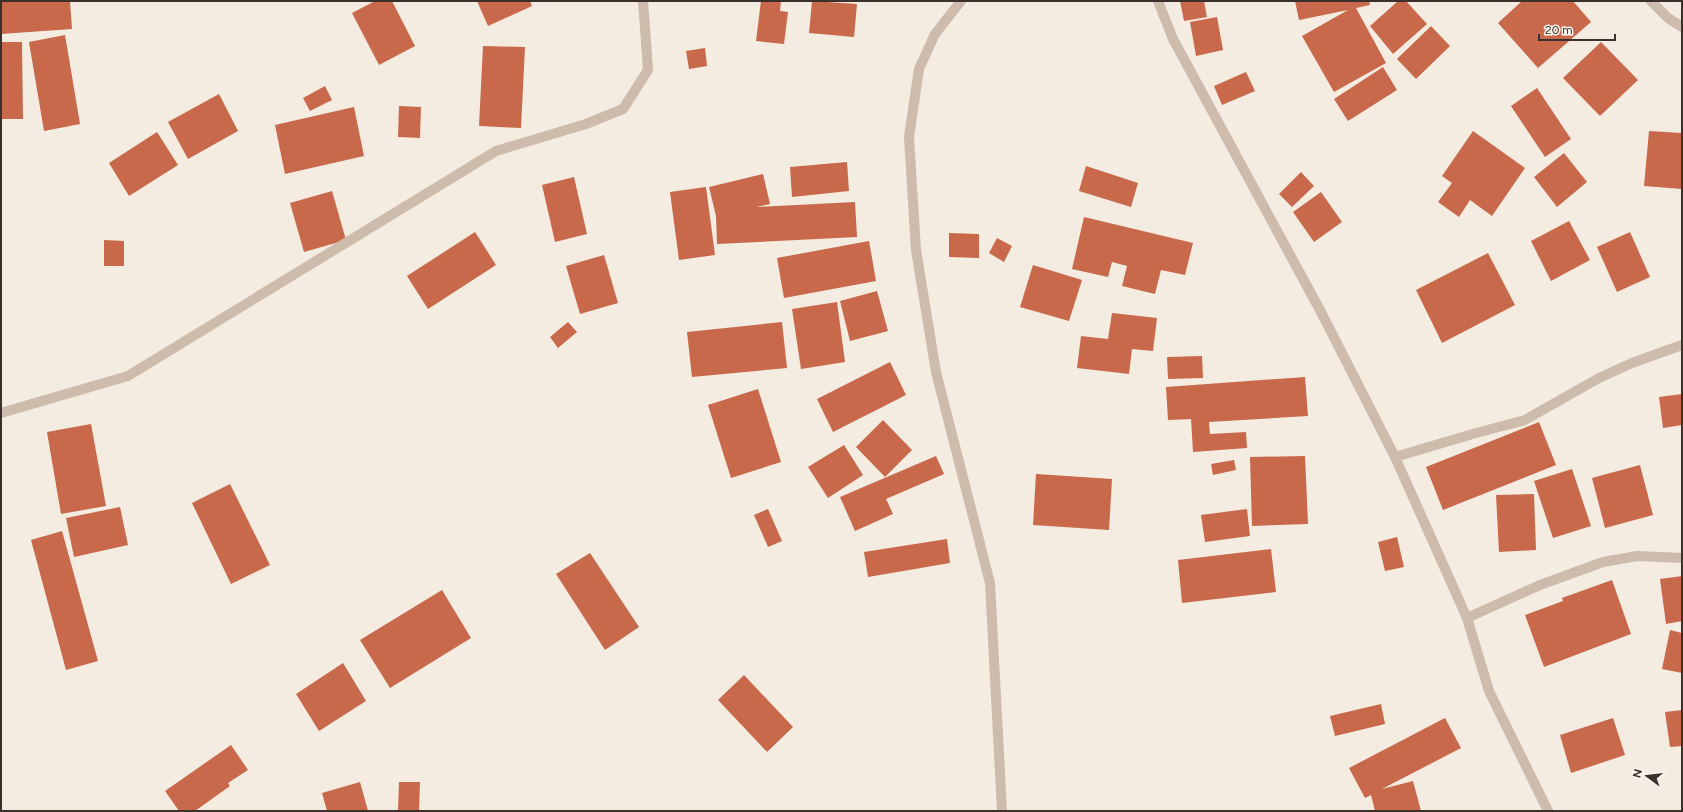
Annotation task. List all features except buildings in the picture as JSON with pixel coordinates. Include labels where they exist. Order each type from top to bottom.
[{"type":"street","points":[[1,412],[128,376],[496,151],[586,124],[623,109],[648,70],[643,1]]},
{"type":"street","points":[[961,1],[935,34],[919,69],[909,137],[916,250],[936,372],[990,583],[1002,811]]},
{"type":"street","points":[[1158,1],[1173,39],[1321,312],[1395,457],[1467,618],[1489,691],[1548,811]]},
{"type":"street","points":[[1652,1],[1668,18],[1682,27]]},
{"type":"street","points":[[1395,457],[1525,420],[1599,378],[1682,345]]},
{"type":"street","points":[[1467,618],[1540,585],[1603,562],[1637,556],[1682,558]]}]
